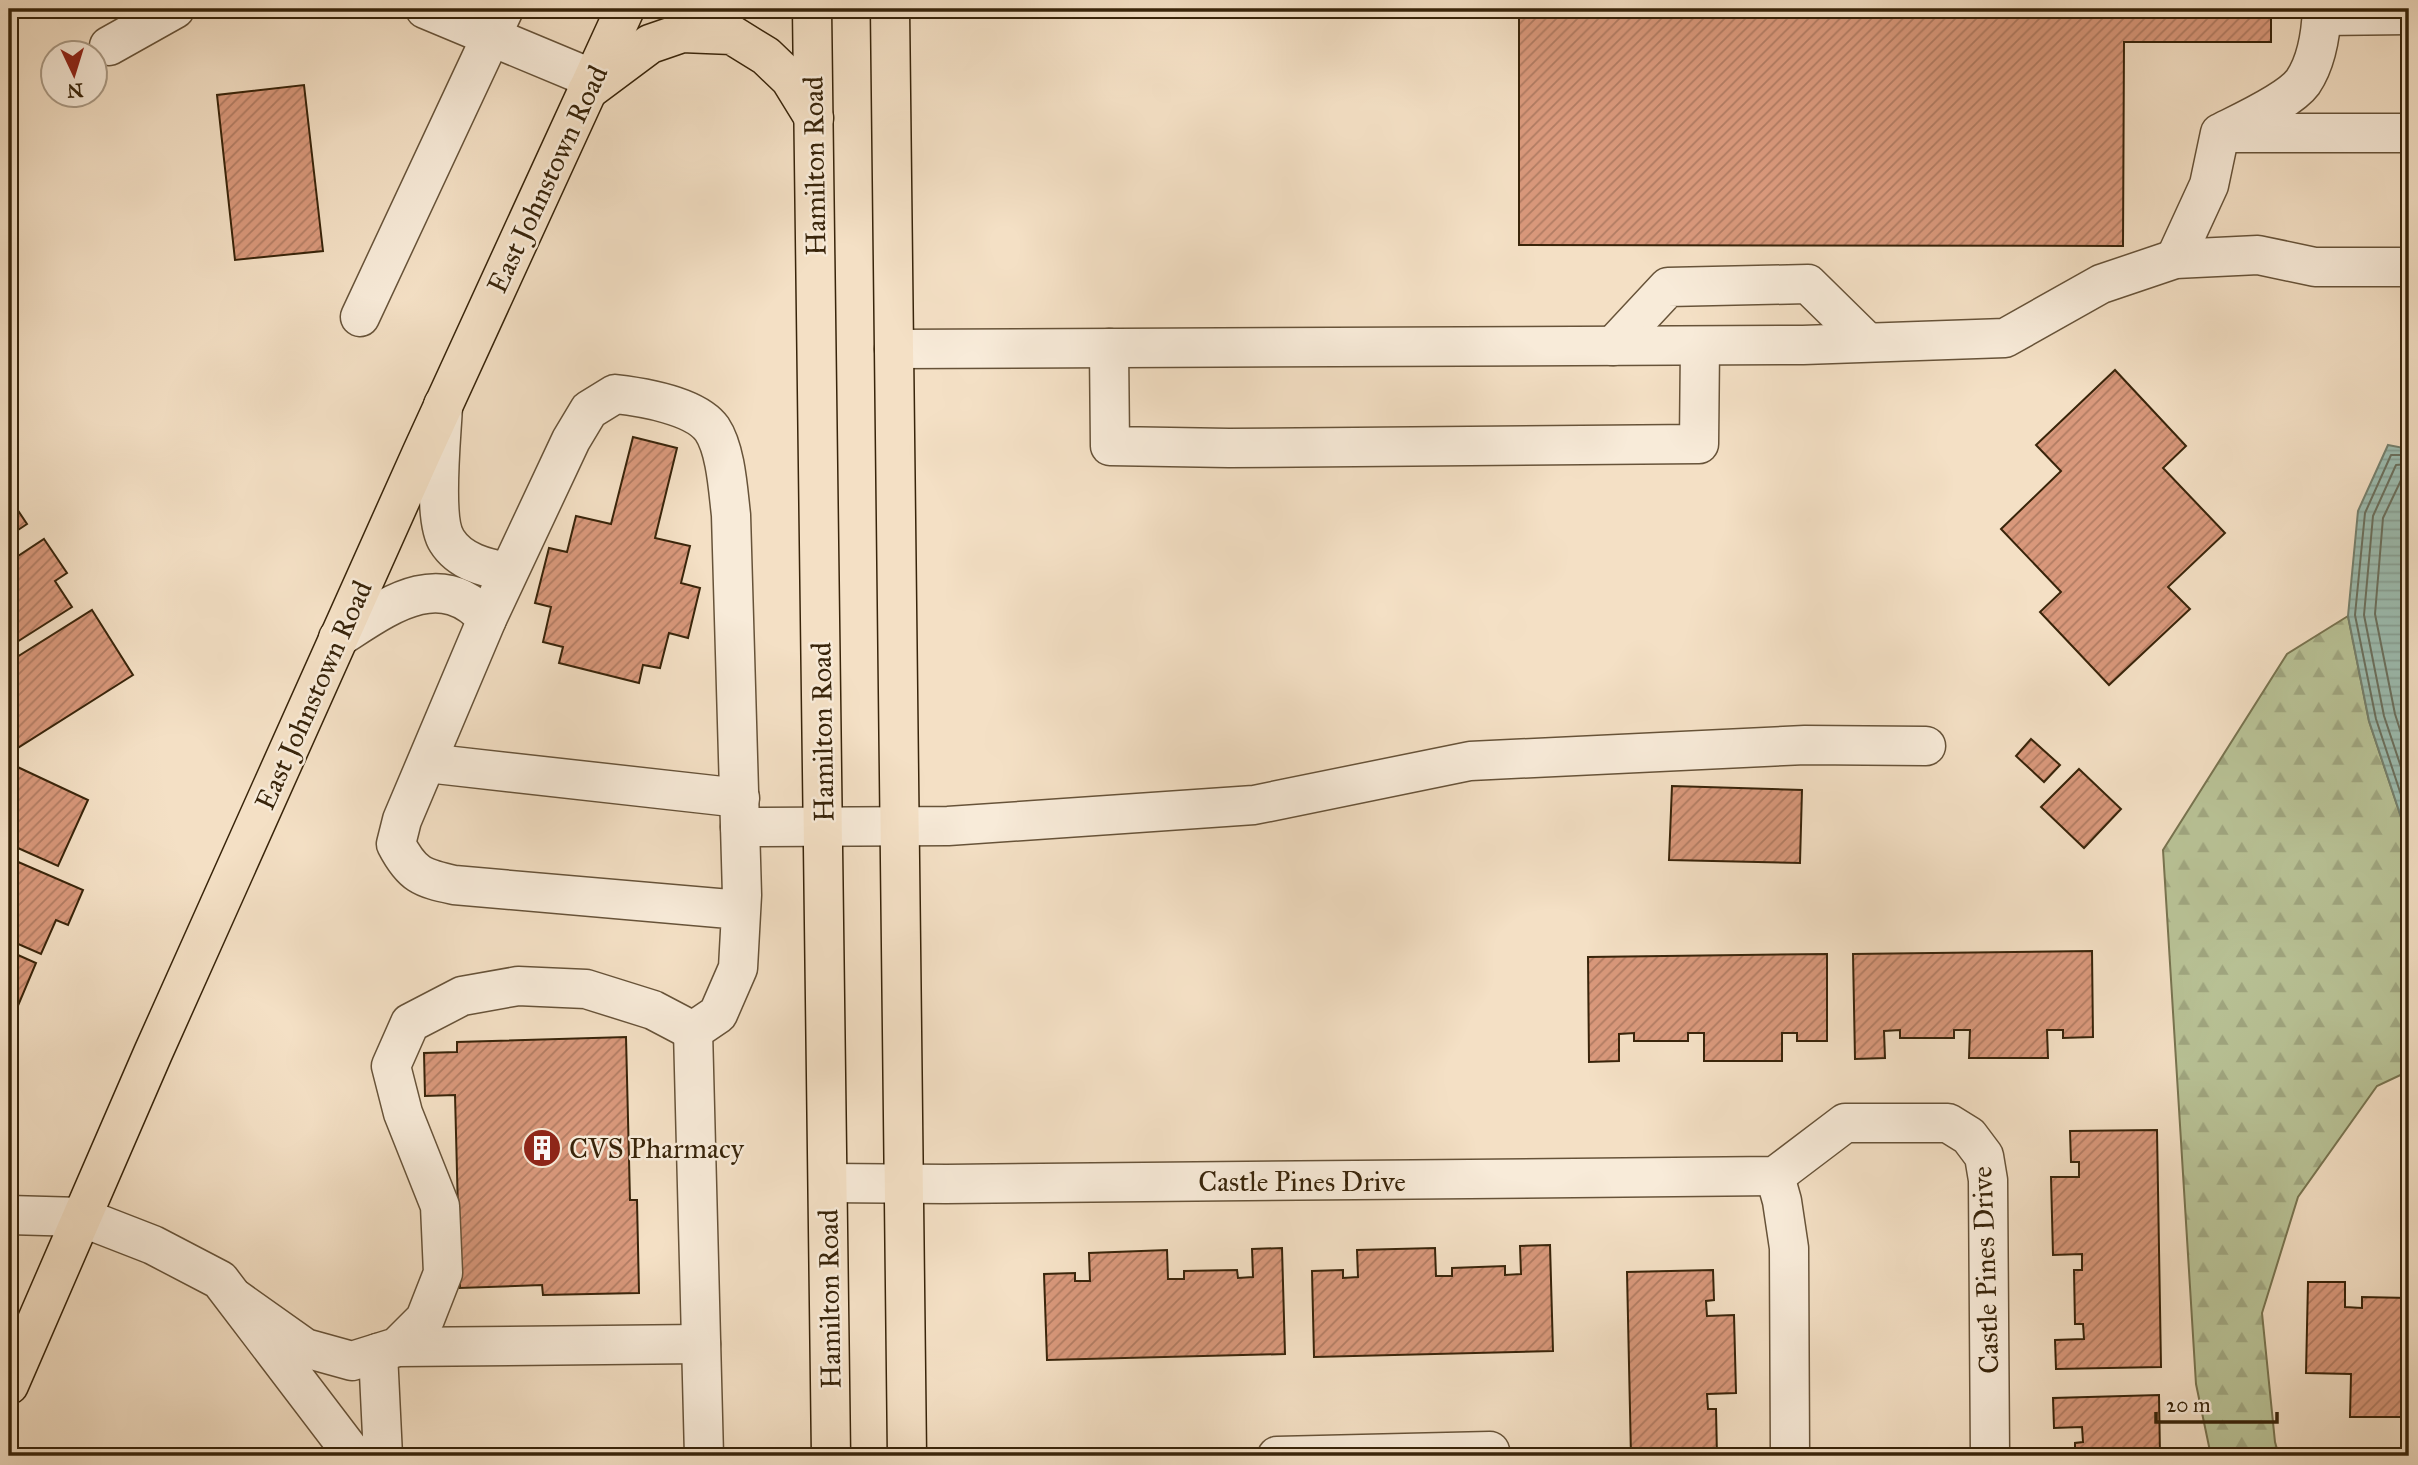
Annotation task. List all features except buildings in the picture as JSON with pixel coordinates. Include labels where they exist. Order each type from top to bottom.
[{"type":"main road","name":"East Johnstown Road","points":[[9,1385],[338,638],[625,9]]},
{"type":"main road","name":"Hamilton Road","points":[[812,9],[831,1456]]},
{"type":"main road","points":[[890,9],[907,1456]]},
{"type":"main road","points":[[590,85],[650,44],[682,33],[732,35],[766,56],[790,79],[814,118]]},
{"type":"street","points":[[109,46],[175,9]]},
{"type":"street","points":[[425,9],[497,23],[590,85]]},
{"type":"street","points":[[2220,133],[2275,104],[2302,83],[2317,52],[2322,12],[2409,15]]},
{"type":"street","points":[[360,317],[497,23]]},
{"type":"street","points":[[2220,133],[2409,133]]},
{"type":"street","points":[[2175,259],[2209,185],[2220,133]]},
{"type":"street","points":[[894,349],[1700,346],[2005,338],[2101,284],[2175,259],[2258,255],[2315,267],[2409,267]]},
{"type":"street","points":[[1613,346],[1668,287],[1808,284],[1867,342]]},
{"type":"street","points":[[1109,348],[1110,446],[1229,448],[1699,444],[1700,346]]},
{"type":"street","points":[[693,1031],[718,1014],[738,968],[741,910],[740,812],[731,515],[725,465],[711,428],[691,412],[646,397],[615,394],[589,410],[571,440],[487,619],[402,820],[396,844],[405,861],[424,879],[454,886],[741,910]]},
{"type":"street","points":[[444,404],[440,519],[446,541],[468,561],[508,572]]},
{"type":"street","points":[[338,638],[387,606],[421,593],[454,595],[474,603],[487,619]]},
{"type":"street","points":[[427,763],[823,826],[948,826],[1254,805],[1471,761],[1805,745],[1926,746]]},
{"type":"street","points":[[383,1456],[388,1350],[425,1319],[443,1273],[440,1206],[403,1113],[391,1066],[410,1023],[462,996],[519,986],[586,989],[653,1010],[693,1031]]},
{"type":"street","points":[[693,1031],[704,1456]]},
{"type":"street","name":"Castle Pines Drive","points":[[828,1183],[1775,1175],[1845,1123],[1948,1123],[1969,1136],[1983,1156],[1988,1180],[1990,1456]]},
{"type":"street","points":[[1775,1175],[1789,1248],[1790,1456]]},
{"type":"street","points":[[9,1215],[81,1217],[153,1245],[220,1280],[354,1456]]},
{"type":"street","points":[[236,1299],[305,1348],[352,1361],[388,1350],[701,1344]]},
{"type":"street","points":[[1277,1456],[1490,1451],[1490,1456]]},
{"type":"green space","points":[[2348,616],[2369,721],[2409,841],[2409,1071],[2377,1086],[2298,1197],[2262,1313],[2275,1442],[2279,1456],[2211,1456],[2196,1384],[2163,850],[2287,654]]},
{"type":"water","points":[[2388,445],[2409,449],[2409,841],[2369,721],[2348,616],[2358,511]]},
{"type":"place","name":"CVS Pharmacy","points":[[542,1148]]}]
